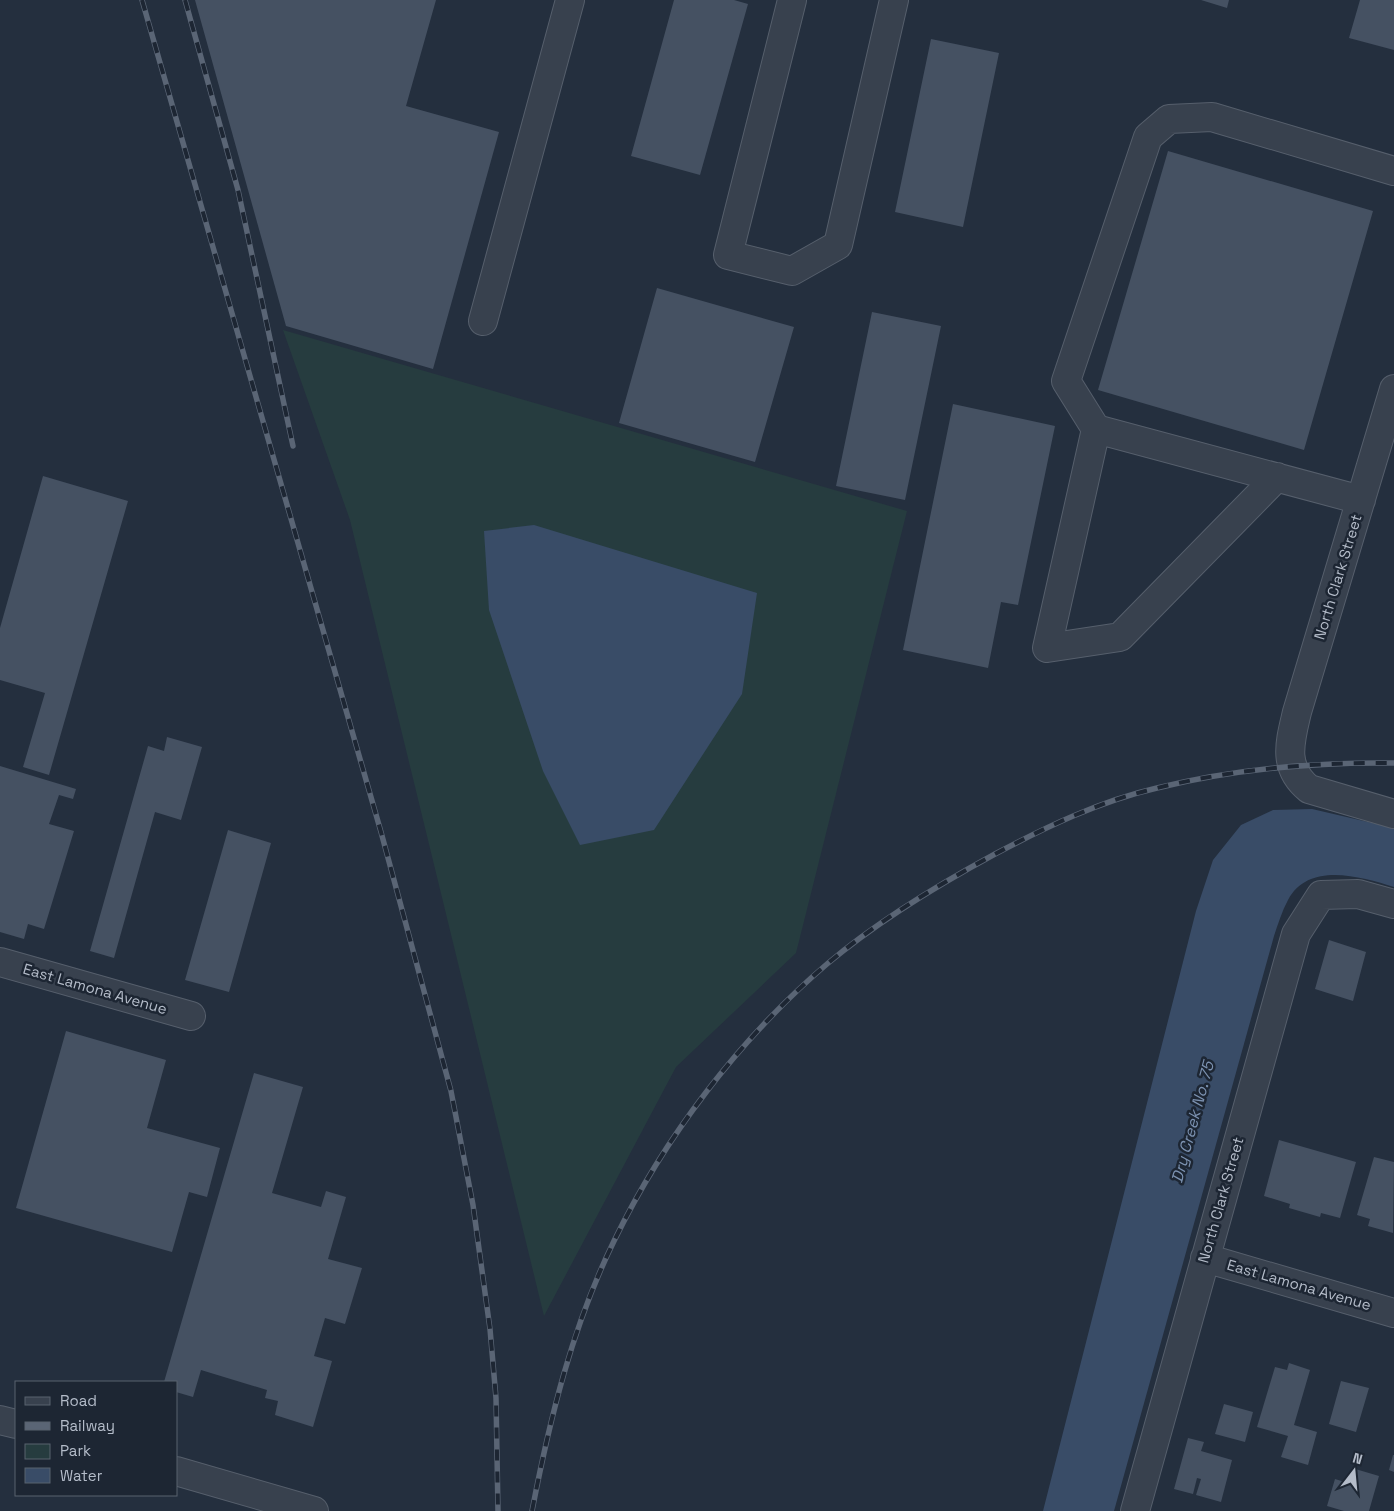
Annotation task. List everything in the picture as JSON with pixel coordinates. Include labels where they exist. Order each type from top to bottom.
[{"type":"street","points":[[483,321],[570,0]]},
{"type":"street","points":[[792,0],[728,255],[792,271],[838,245],[894,0]]},
{"type":"street","points":[[1361,500],[1096,429],[1066,381],[1148,137],[1169,119],[1212,117],[1394,170]]},
{"type":"street","name":"North Clark Street","points":[[1394,388],[1297,712],[1292,737],[1291,766],[1298,780],[1309,789],[1394,814]]},
{"type":"street","points":[[1096,429],[1047,648],[1120,637],[1277,477]]},
{"type":"street","name":"North Clark Street","points":[[1135,1511],[1204,1258],[1296,934],[1321,895],[1358,894],[1394,904]]},
{"type":"street","name":"East Lamona Avenue","points":[[0,962],[191,1016]]},
{"type":"street","name":"East Lamona Avenue","points":[[1204,1258],[1394,1313]]},
{"type":"street","points":[[0,1420],[15,1424]]},
{"type":"street","points":[[178,1472],[314,1511]]},
{"type":"green space","points":[[283,330],[907,511],[796,953],[676,1067],[544,1316],[350,520]]},
{"type":"water","points":[[534,525],[757,593],[742,694],[654,830],[580,845],[543,771],[489,610],[484,531]]},
{"type":"water","name":"Dry Creek No. 75","points":[[1312,809],[1394,828],[1394,887],[1351,876],[1322,876],[1309,880],[1297,888],[1288,900],[1274,936],[1114,1511],[1043,1511],[1196,911],[1213,860],[1241,825],[1273,810]]},
{"type":"building","points":[[195,0],[436,0],[406,106],[499,132],[433,369],[286,326]]},
{"type":"building","points":[[674,0],[734,0],[748,4],[700,175],[631,156]]},
{"type":"building","points":[[1201,0],[1229,0],[1227,8]]},
{"type":"building","points":[[1360,0],[1394,0],[1394,50],[1349,38]]},
{"type":"building","points":[[931,39],[999,53],[963,227],[895,212]]},
{"type":"building","points":[[1168,151],[1373,211],[1304,450],[1098,390]]},
{"type":"building","points":[[657,288],[794,327],[755,462],[619,423]]},
{"type":"building","points":[[872,312],[941,326],[905,500],[836,486]]},
{"type":"building","points":[[953,404],[1055,426],[1018,605],[1001,602],[988,668],[903,650]]},
{"type":"building","points":[[43,476],[128,501],[49,775],[23,767],[45,693],[0,680],[0,628]]},
{"type":"building","points":[[167,737],[202,747],[181,820],[155,812],[114,958],[90,951],[148,746],[164,751]]},
{"type":"building","points":[[0,766],[76,789],[73,799],[59,795],[49,824],[74,831],[44,929],[28,924],[24,939],[0,932]]},
{"type":"building","points":[[228,830],[271,843],[229,992],[185,980]]},
{"type":"building","points":[[1329,940],[1366,952],[1353,1001],[1315,989]]},
{"type":"building","points":[[66,1031],[166,1060],[147,1128],[220,1148],[207,1197],[189,1192],[172,1252],[16,1208]]},
{"type":"building","points":[[254,1073],[303,1087],[272,1193],[321,1207],[326,1191],[346,1197],[328,1259],[362,1268],[345,1324],[325,1318],[314,1356],[332,1361],[313,1427],[275,1415],[278,1401],[265,1398],[267,1390],[201,1370],[193,1397],[178,1393],[178,1381],[164,1381]]},
{"type":"building","points":[[1279,1140],[1356,1162],[1340,1218],[1321,1213],[1320,1217],[1289,1208],[1290,1204],[1264,1196]]},
{"type":"building","points":[[1374,1157],[1394,1162],[1393,1233],[1368,1226],[1370,1219],[1357,1215]]},
{"type":"building","points":[[1289,1363],[1310,1370],[1294,1425],[1317,1432],[1308,1465],[1281,1457],[1288,1436],[1257,1427],[1275,1367],[1287,1370]]},
{"type":"building","points":[[1341,1381],[1369,1388],[1356,1432],[1329,1424]]},
{"type":"building","points":[[1224,1404],[1253,1412],[1245,1442],[1215,1434]]},
{"type":"building","points":[[1188,1438],[1204,1442],[1201,1451],[1232,1460],[1221,1502],[1196,1495],[1201,1479],[1197,1478],[1193,1494],[1174,1489]]},
{"type":"building","points":[[1394,1455],[1394,1472],[1389,1470]]},
{"type":"building","points":[[1352,1468],[1379,1476],[1369,1511],[1344,1511],[1327,1506],[1335,1479],[1348,1483]]},
{"type":"railway","points":[[142,0],[381,832],[451,1091],[473,1205],[490,1329],[496,1398],[498,1511]]},
{"type":"railway","points":[[185,0],[238,190],[293,446]]},
{"type":"railway","points":[[532,1511],[546,1442],[574,1340],[599,1273],[634,1203],[680,1128],[734,1057],[764,1024],[827,964],[866,933],[973,866],[1014,844],[1094,807],[1136,793],[1186,781],[1245,771],[1305,765],[1394,763]]}]
